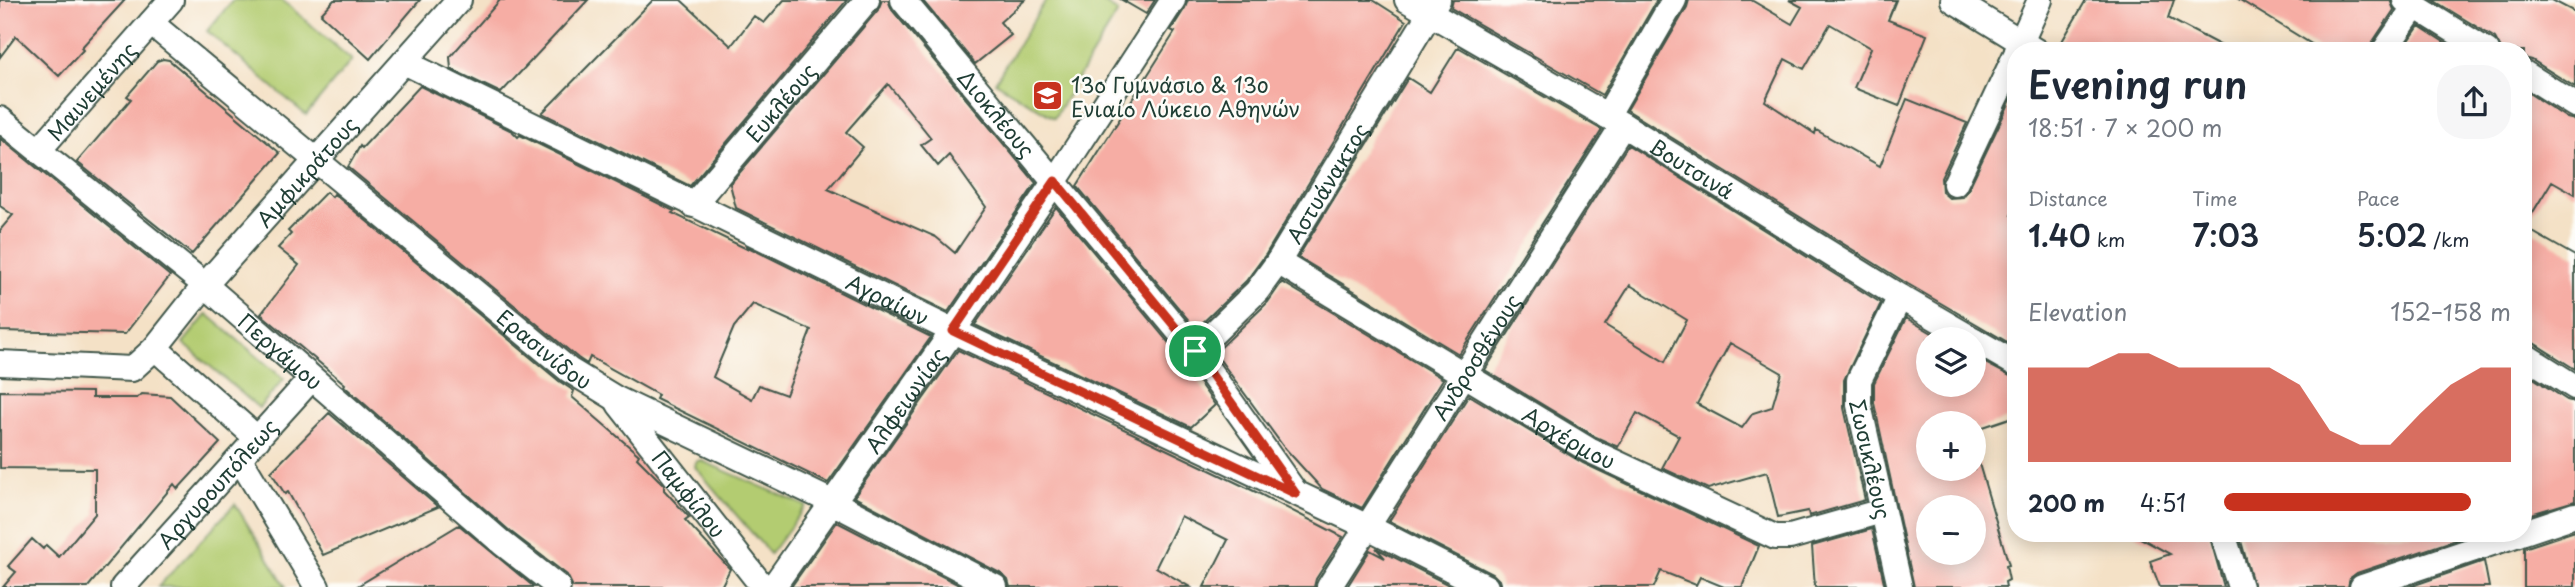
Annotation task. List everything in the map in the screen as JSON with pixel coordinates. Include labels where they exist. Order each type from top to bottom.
[{"type":"street","name":"Μαινεμένης","points":[[39,150],[171,0]]},
{"type":"street","name":"Αμφικράτους","points":[[0,363],[132,369],[155,348],[205,285],[459,0]]},
{"type":"street","name":"Ευκλέους","points":[[693,205],[867,0]]},
{"type":"street","name":"Διοκλέους","points":[[903,0],[1195,351],[1296,494]]},
{"type":"street","name":"Αλφειωνίας","points":[[773,587],[953,331],[1173,0]]},
{"type":"street","name":"Βουτσινά","points":[[1406,0],[1433,7],[1952,327]]},
{"type":"street","name":"Ανδροσθένους","points":[[1329,587],[1464,374],[1615,120],[1674,0]]},
{"type":"street","points":[[1953,0],[2013,42]]},
{"type":"street","points":[[2025,42],[2040,0]]},
{"type":"street","points":[[2389,42],[2410,3],[2473,42]]},
{"type":"street","name":"Αστυάνακτος","points":[[1195,351],[1257,291],[1278,262],[1433,7]]},
{"type":"street","name":"Ερασινίδου","points":[[151,23],[569,370],[615,398],[832,502],[995,587]]},
{"type":"street","name":"Αγραίων","points":[[404,62],[693,205],[1368,527],[1486,587]]},
{"type":"street","points":[[2532,78],[2575,105]]},
{"type":"street","points":[[1955,184],[2007,81]]},
{"type":"street","name":"Περγάμου","points":[[0,119],[205,285],[502,543],[558,587]]},
{"type":"street","name":"Αρχέρμου","points":[[1278,262],[1589,450],[1775,537],[1790,537],[1882,511]]},
{"type":"street","name":"Σωσικλέους","points":[[1900,297],[1859,380],[1859,405],[1900,587]]},
{"type":"street","name":"Βουτσινά","points":[[1986,347],[2007,358]]},
{"type":"street","points":[[155,348],[258,439]]},
{"type":"street","points":[[2532,360],[2575,387]]},
{"type":"street","name":"Αργυρουπόλεως","points":[[123,587],[311,379]]},
{"type":"street","name":"Παμφίλου","points":[[615,398],[763,587]]},
{"type":"street","points":[[240,459],[317,587]]},
{"type":"street","points":[[2532,529],[2575,514]]},
{"type":"street","points":[[2226,542],[2240,587]]},
{"type":"street","points":[[2362,587],[2494,542]]},
{"type":"green space","points":[[233,0],[282,0],[352,60],[306,115],[207,31]]},
{"type":"green space","points":[[1046,0],[1099,0],[1118,12],[1054,118],[995,82]]},
{"type":"green space","points":[[207,314],[284,379],[259,408],[183,343]]},
{"type":"green space","points":[[700,460],[806,506],[770,554],[695,467]]},
{"type":"green space","points":[[235,504],[286,587],[158,587]]},
{"type":"building","points":[[0,0],[125,0],[59,76],[16,36],[0,57]]},
{"type":"building","points":[[334,0],[420,0],[370,59],[321,14]]},
{"type":"building","points":[[500,0],[588,0],[501,93],[451,69],[450,57]]},
{"type":"building","points":[[653,0],[681,0],[731,46],[754,16],[764,23],[784,0],[847,0],[690,186],[542,113]]},
{"type":"building","points":[[882,0],[888,0],[892,10],[1036,183],[948,312],[736,208],[730,184],[878,10]],"holes":[[[888,84],[931,138],[921,145],[938,166],[949,155],[986,207],[955,253],[936,237],[828,189],[863,147],[846,132]]]},
{"type":"building","points":[[922,0],[1025,0],[1000,22],[1011,35],[975,64]]},
{"type":"building","points":[[1122,0],[1155,0],[1146,14]]},
{"type":"building","points":[[1188,0],[1373,0],[1406,21],[1266,254],[1246,281],[1196,329],[1077,186],[1175,32],[1171,30]]},
{"type":"building","points":[[1453,0],[1657,0],[1602,95],[1451,8]]},
{"type":"building","points":[[1689,0],[1751,0],[1792,24],[1802,7],[1789,0],[1896,0],[1888,20],[1927,35],[1899,106],[1854,88],[1871,48],[1830,24],[1804,69],[1785,59],[1765,101],[1815,134],[1816,130],[1880,166],[1907,99],[1967,123],[1941,178],[1942,192],[1949,198],[1963,197],[1968,190],[2007,108],[2007,342],[1986,327],[1908,284],[1627,110]]},
{"type":"building","points":[[2086,0],[2174,0],[2168,18],[2214,42],[2062,42]]},
{"type":"building","points":[[2240,0],[2390,0],[2394,10],[2373,42],[2308,42]]},
{"type":"building","points":[[2433,0],[2552,0],[2575,12],[2575,87],[2532,60],[2532,42],[2497,42],[2495,38]]},
{"type":"building","points":[[2419,26],[2444,42],[2408,42]]},
{"type":"building","points":[[1458,47],[1602,130],[1459,354],[1298,257],[1408,78],[1430,92]]},
{"type":"building","points":[[169,60],[280,153],[192,254],[77,162],[131,99],[127,96],[157,61]]},
{"type":"building","points":[[420,86],[512,131],[518,137],[520,135],[674,211],[672,213],[747,249],[746,246],[931,337],[828,483],[656,399],[658,395],[590,357],[587,364],[578,358],[348,167],[360,146],[362,148]],"holes":[[[753,304],[811,330],[786,395],[759,385],[752,399],[713,377],[734,327]]]},
{"type":"building","points":[[2532,95],[2567,118],[2575,120],[2575,194],[2552,181],[2532,214]]},
{"type":"building","points":[[0,138],[170,276],[125,334],[0,331],[0,230],[13,215],[0,206]]},
{"type":"building","points":[[1628,145],[1881,303],[1844,380],[1844,408],[1865,500],[1809,516],[1808,511],[1778,517],[1767,472],[1708,489],[1662,468],[1679,436],[1637,413],[1618,447],[1596,437],[1485,370]],"holes":[[[1630,285],[1687,320],[1665,362],[1605,325]],[[1730,343],[1782,373],[1772,407],[1753,413],[1742,428],[1697,404]]]},
{"type":"building","points":[[326,192],[332,197],[334,194],[574,391],[572,397],[639,455],[637,458],[664,485],[664,490],[689,517],[685,520],[730,569],[721,587],[573,587],[567,575],[511,532],[344,386],[345,384],[261,314],[299,265],[278,248],[291,234],[288,231]]},
{"type":"building","points":[[1056,207],[1183,360],[1215,405],[1191,427],[975,325]]},
{"type":"building","points":[[2532,232],[2575,256],[2575,369],[2532,342]]},
{"type":"building","points":[[1282,282],[1443,379],[1362,508],[1322,489],[1283,446],[1215,353],[1268,302]]},
{"type":"building","points":[[1906,318],[1922,327],[1916,327],[1916,397],[1986,397],[1986,363],[2007,374],[2007,419],[1986,426],[1986,411],[1916,411],[1916,481],[1984,481],[2009,565],[2006,566],[2009,580],[2005,582],[2006,587],[1914,587],[1874,403],[1874,383]]},
{"type":"building","points":[[958,350],[1258,493],[1343,537],[1316,579],[1314,587],[1204,587],[1228,540],[1181,516],[1156,567],[1190,587],[1010,587],[1002,574],[854,497]]},
{"type":"building","points":[[2532,377],[2567,400],[2575,402],[2575,501],[2532,514]]},
{"type":"building","points":[[0,391],[92,392],[92,398],[137,398],[142,394],[170,396],[220,443],[178,489],[174,484],[88,587],[3,587],[16,572],[8,566],[32,539],[43,549],[46,545],[59,557],[95,514],[95,469],[0,468]]},
{"type":"building","points":[[1469,395],[1583,463],[1759,546],[1742,587],[1724,587],[1700,577],[1696,585],[1661,571],[1654,587],[1501,587],[1493,574],[1389,521]]},
{"type":"building","points":[[329,413],[438,507],[323,555],[288,492],[285,494],[271,472]]},
{"type":"building","points":[[837,522],[963,587],[791,587]]},
{"type":"building","points":[[459,525],[534,587],[356,587]]},
{"type":"building","points":[[1872,529],[1885,587],[1815,587],[1812,546]]},
{"type":"building","points":[[2575,531],[2575,587],[2524,587],[2524,548]]},
{"type":"building","points":[[2148,542],[2211,542],[2224,587],[2160,587],[2150,561],[2170,554]]},
{"type":"building","points":[[2241,542],[2449,542],[2357,573],[2350,578],[2348,587],[2254,587]]},
{"type":"building","points":[[1376,548],[1453,587],[1347,587],[1370,550],[1385,558]]},
{"type":"building","points":[[2484,561],[2489,587],[2409,587]]},
{"type":"place","name":"13ο Γυμνάσιο & 13ο Ενιαίο Λύκειο Αθηνών","points":[[1048,96]]},
{"type":"route","points":[[1055,181],[1195,351],[1296,494],[953,331],[1055,181]]}]
